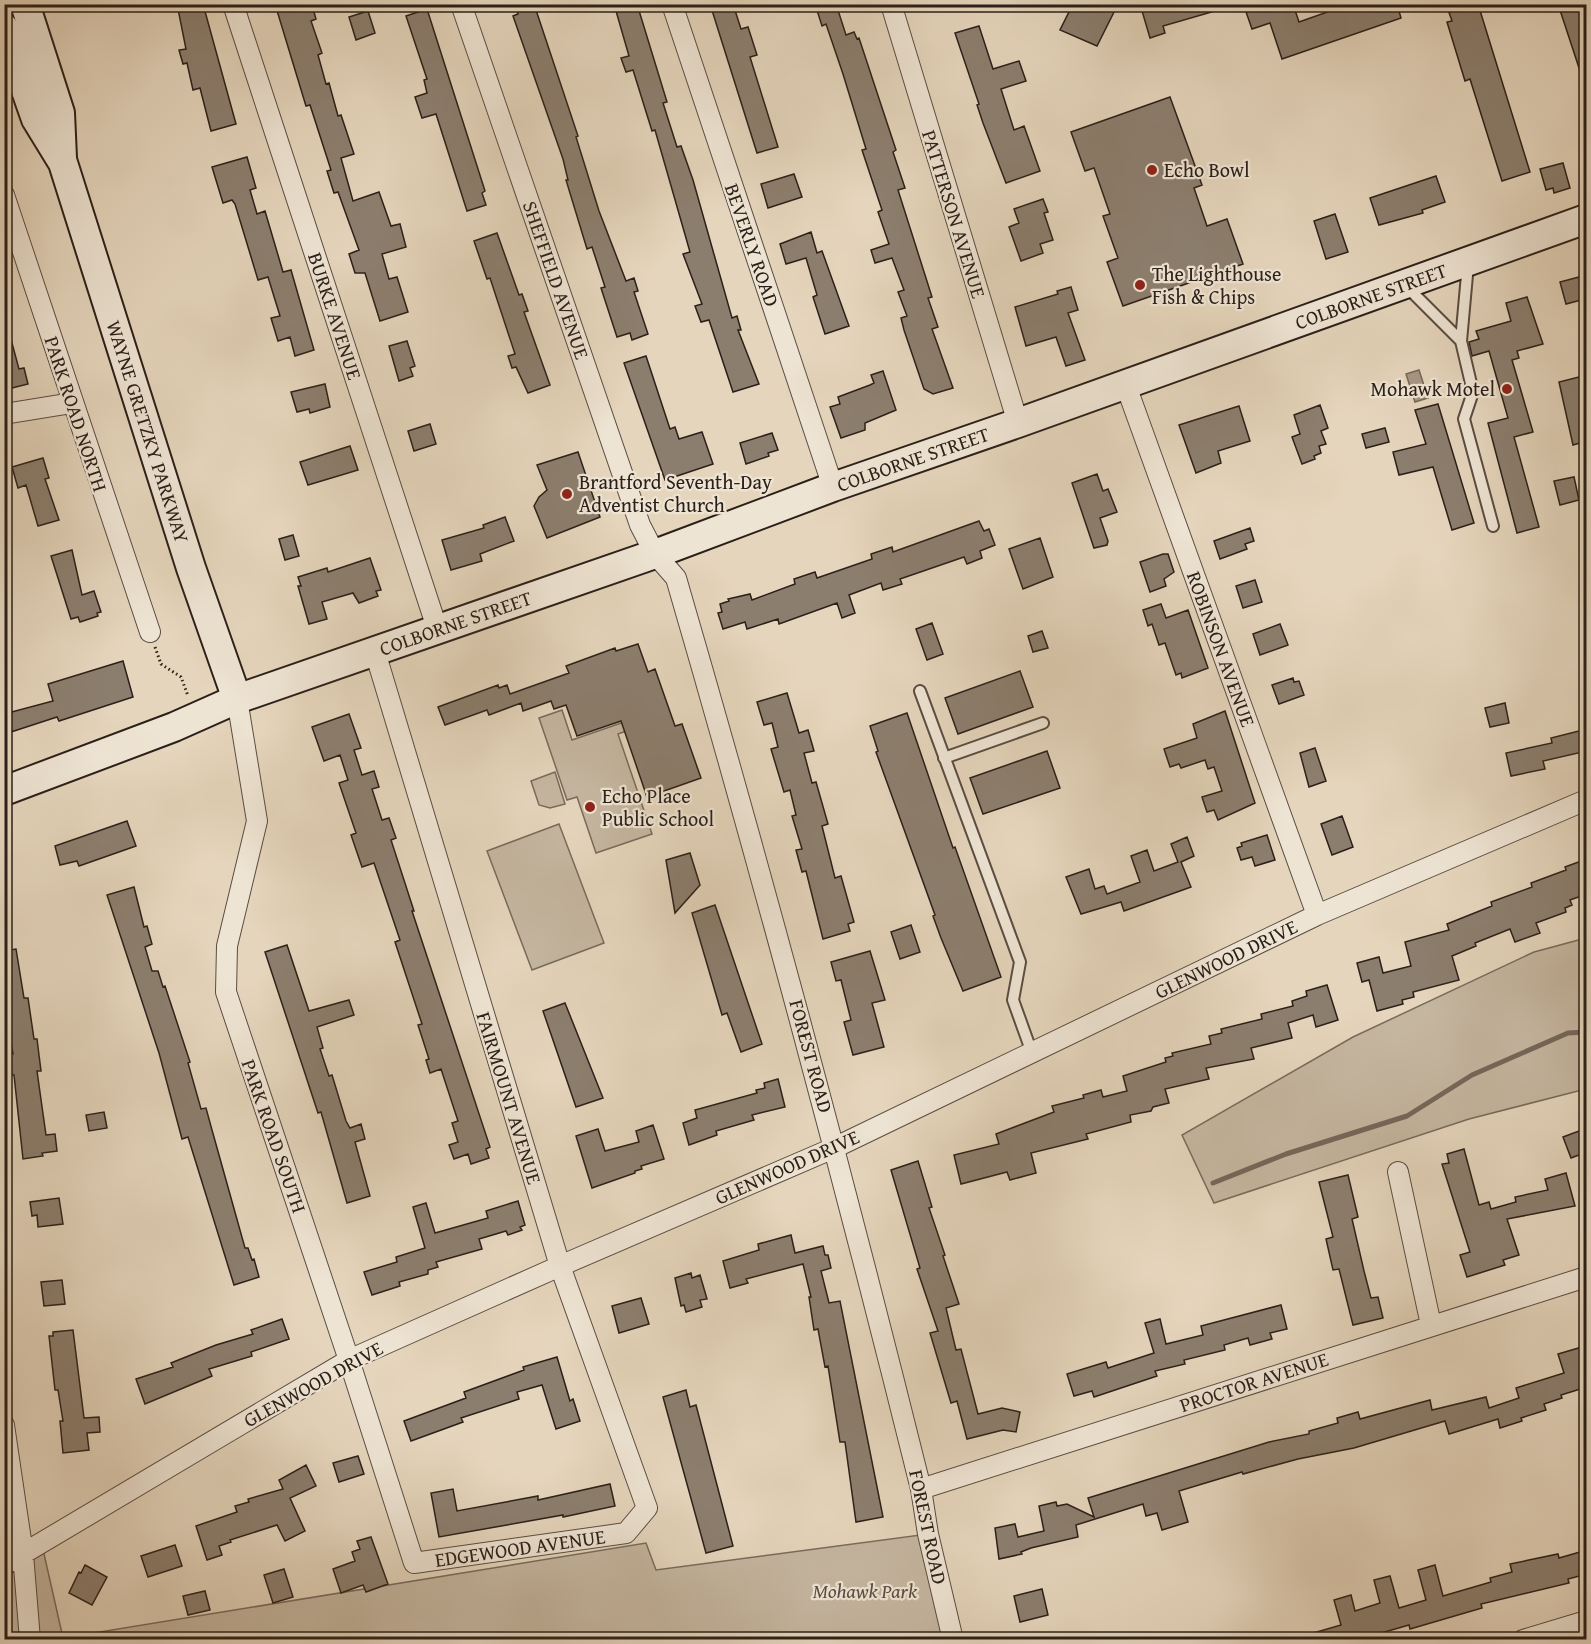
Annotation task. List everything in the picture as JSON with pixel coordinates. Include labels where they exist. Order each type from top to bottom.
[{"type":"main road","name":"WAYNE GRETZKY PARKWAY","points":[[25,4],[60,113],[63,163]]},
{"type":"main road","name":"WAYNE GRETZKY PARKWAY","points":[[4,28],[36,119],[63,163],[191,568],[237,699]]},
{"type":"main road","name":"COLBORNE STREET","points":[[185,722],[237,699],[655,554],[833,486],[1017,423],[1587,219]]},
{"type":"main road","points":[[4,790],[185,722]]},
{"type":"street","name":"BURKE AVENUE","points":[[233,4],[437,628]]},
{"type":"street","name":"SHEFFIELD AVENUE","points":[[462,4],[636,514],[655,554]]},
{"type":"street","name":"BEVERLY ROAD","points":[[672,4],[833,486]]},
{"type":"street","name":"PATTERSON AVENUE","points":[[891,4],[1017,423]]},
{"type":"street","name":"PARK ROAD NORTH","points":[[4,195],[150,632]]},
{"type":"street","name":"ROBINSON AVENUE","points":[[1125,383],[1317,915]]},
{"type":"street","points":[[4,414],[72,403]]},
{"type":"street","name":"FOREST ROAD","points":[[655,554],[676,578],[739,793],[836,1147],[921,1489],[928,1534],[953,1640]]},
{"type":"street","name":"FAIRMOUNT AVENUE","points":[[375,652],[560,1266],[647,1508],[626,1533]]},
{"type":"street","name":"PARK ROAD SOUTH","points":[[237,699],[256,821],[227,946],[226,992],[414,1563]]},
{"type":"street","name":"GLENWOOD DRIVE","points":[[4,1565],[349,1360],[836,1147],[1317,915],[1587,800]]},
{"type":"street","points":[[1398,1172],[1431,1325]]},
{"type":"street","name":"PROCTOR AVENUE","points":[[921,1489],[1587,1277]]},
{"type":"street","points":[[4,1425],[22,1554],[30,1640]]},
{"type":"street","name":"EDGEWOOD AVENUE","points":[[414,1563],[626,1533]]},
{"type":"street","points":[[1523,1640],[1587,1621]]},
{"type":"lane","points":[[1468,261],[1461,341],[1473,392],[1464,419],[1493,526]]},
{"type":"lane","points":[[1403,284],[1461,341]]},
{"type":"lane","points":[[920,691],[1020,963],[1012,1000],[1032,1053]]},
{"type":"lane","points":[[944,758],[1043,723]]},
{"type":"path","points":[[150,632],[161,664],[181,677],[185,722]]},
{"type":"green space","points":[[562,710],[572,740],[630,720],[632,729],[618,734],[652,834],[596,853],[577,797],[567,800],[539,718]]},
{"type":"green space","points":[[555,772],[565,804],[550,808],[539,805],[531,781]]},
{"type":"green space","points":[[559,824],[604,943],[532,970],[487,851]]},
{"type":"green space","points":[[1586,938],[1586,1089],[1469,1119],[1214,1203],[1182,1135],[1353,1037],[1534,952]]},
{"type":"green space","name":"Mohawk Park","points":[[928,1534],[953,1639],[5,1639],[4,1572],[42,1545],[63,1638],[646,1543],[656,1570]]},
{"type":"shaded area","points":[[1419,370],[1428,398],[1415,402],[1406,374]]},
{"type":"building","points":[[177,4],[203,4],[236,124],[211,131],[200,88],[193,90],[187,63],[183,64],[179,50],[186,49]]},
{"type":"building","points":[[275,4],[301,4],[302,9],[312,5],[316,19],[311,21],[322,53],[318,55],[326,84],[329,83],[338,116],[341,115],[354,154],[341,158],[353,201],[379,192],[391,226],[400,224],[406,247],[382,254],[389,279],[397,277],[408,312],[380,321],[365,273],[355,273],[349,254],[359,250],[338,192],[334,193],[327,171],[331,170],[310,105],[306,106]]},
{"type":"building","points":[[516,4],[534,4],[578,136],[576,137],[599,211],[626,281],[634,278],[638,291],[634,292],[648,334],[632,340],[630,333],[617,337],[601,288],[605,287],[592,247],[587,249],[566,180],[568,180],[563,159],[513,16],[518,14]]},
{"type":"building","points":[[614,4],[637,4],[667,102],[663,103],[677,147],[681,146],[693,180],[732,318],[737,316],[741,330],[738,330],[759,384],[733,392],[709,320],[701,322],[695,306],[702,304],[683,254],[690,252],[655,130],[652,131],[633,70],[626,72],[621,58],[629,56]]},
{"type":"building","points":[[710,4],[733,4],[741,29],[748,27],[757,55],[750,57],[778,147],[757,153]]},
{"type":"building","points":[[815,4],[836,4],[846,35],[854,32],[857,39],[859,38],[896,150],[893,152],[905,188],[898,190],[932,297],[928,298],[938,327],[932,329],[953,388],[933,394],[924,389],[901,318],[907,316],[898,292],[904,290],[892,258],[875,263],[871,250],[889,244],[878,212],[882,210],[862,150],[866,149],[843,74],[826,24],[822,26]]},
{"type":"building","points":[[1073,4],[1088,10],[1091,4],[1108,4],[1116,8],[1097,46],[1060,30]]},
{"type":"building","points":[[1140,4],[1229,4],[1229,7],[1163,26],[1165,33],[1150,38]]},
{"type":"building","points":[[1260,4],[1293,4],[1299,22],[1350,4],[1397,4],[1401,18],[1282,59],[1270,23],[1252,29],[1245,9]]},
{"type":"building","points":[[1446,4],[1478,4],[1530,172],[1502,181],[1470,79],[1465,81],[1447,22],[1452,21]]},
{"type":"building","points":[[1558,4],[1578,4],[1587,29],[1587,82],[1584,83]]},
{"type":"building","points":[[427,9],[485,191],[482,193],[486,205],[467,211],[436,114],[422,118],[415,97],[427,93],[424,80],[427,79],[406,16]]},
{"type":"building","points":[[368,11],[375,33],[356,40],[349,17]]},
{"type":"building","points":[[979,26],[993,69],[1019,61],[1026,81],[1001,89],[1014,130],[1024,126],[1040,171],[1006,183],[983,123],[977,105],[979,104],[955,33]]},
{"type":"building","points":[[1170,97],[1202,185],[1194,188],[1207,226],[1227,219],[1243,264],[1123,306],[1107,262],[1118,258],[1103,216],[1110,214],[1094,168],[1085,171],[1071,132]]},
{"type":"building","points":[[247,157],[256,188],[250,190],[257,214],[265,211],[283,272],[291,270],[314,350],[295,356],[290,337],[278,341],[271,318],[280,316],[268,277],[258,280],[235,204],[232,200],[223,203],[212,167]]},
{"type":"building","points":[[1563,163],[1570,188],[1554,193],[1553,188],[1546,190],[1540,169]]},
{"type":"building","points":[[794,174],[802,197],[768,208],[761,184]]},
{"type":"building","points":[[1436,176],[1445,202],[1422,210],[1423,213],[1379,225],[1370,198]]},
{"type":"building","points":[[1043,199],[1048,212],[1044,213],[1053,240],[1040,244],[1043,253],[1021,261],[1009,227],[1019,223],[1014,209]]},
{"type":"building","points":[[1335,214],[1348,252],[1326,259],[1314,221]]},
{"type":"building","points":[[811,232],[817,253],[822,251],[849,326],[825,334],[813,297],[817,295],[806,258],[786,264],[780,244]]},
{"type":"building","points":[[497,233],[519,295],[522,294],[528,311],[524,312],[550,385],[528,393],[516,367],[512,368],[508,356],[515,354],[490,278],[487,279],[474,241]]},
{"type":"building","points":[[1579,277],[1585,299],[1566,304],[1560,282]]},
{"type":"building","points":[[1071,287],[1078,310],[1068,313],[1085,360],[1066,366],[1056,337],[1026,346],[1015,307],[1058,294],[1057,291]]},
{"type":"building","points":[[1527,297],[1543,344],[1517,351],[1519,358],[1512,360],[1533,432],[1514,437],[1539,527],[1517,533],[1488,423],[1508,418],[1489,351],[1472,356],[1469,342],[1479,339],[1476,331],[1511,321],[1506,303]]},
{"type":"building","points":[[4,332],[9,332],[19,369],[24,368],[28,384],[4,390]]},
{"type":"building","points":[[407,341],[415,366],[410,368],[413,376],[399,381],[389,346]]},
{"type":"building","points":[[646,356],[670,429],[675,427],[679,439],[702,432],[713,464],[665,480],[624,363]]},
{"type":"building","points":[[883,371],[896,410],[865,423],[865,430],[841,438],[830,407],[840,404],[838,397],[874,383],[871,375]]},
{"type":"building","points":[[1587,375],[1587,441],[1573,445],[1559,382]]},
{"type":"building","points":[[325,384],[330,407],[310,413],[309,409],[297,412],[291,392]]},
{"type":"building","points":[[1438,404],[1474,523],[1452,530],[1433,467],[1399,475],[1393,452],[1426,444],[1415,410]]},
{"type":"building","points":[[1320,405],[1328,428],[1321,431],[1326,444],[1319,446],[1321,453],[1314,456],[1315,459],[1302,464],[1292,437],[1300,434],[1294,415]]},
{"type":"building","points":[[1239,406],[1250,441],[1218,451],[1221,463],[1196,473],[1179,425]]},
{"type":"building","points":[[430,424],[436,444],[414,451],[408,431]]},
{"type":"building","points":[[1385,428],[1389,442],[1366,448],[1362,434]]},
{"type":"building","points":[[772,433],[778,450],[768,453],[769,456],[746,464],[740,443]]},
{"type":"building","points":[[350,446],[358,470],[308,485],[300,462]]},
{"type":"building","name":"Brantford Seventh-Day Adventist Church","points":[[578,452],[600,517],[547,538],[534,506],[547,490],[537,465]]},
{"type":"building","points":[[43,458],[49,478],[45,479],[59,520],[38,526],[26,485],[18,488],[12,467]]},
{"type":"building","points":[[1097,474],[1103,491],[1108,489],[1117,512],[1100,518],[1108,541],[1107,545],[1094,548],[1072,483]]},
{"type":"building","points":[[1574,477],[1579,500],[1560,505],[1554,481]]},
{"type":"building","points":[[505,517],[514,541],[480,554],[482,561],[451,570],[442,540],[484,528],[483,525]]},
{"type":"building","points":[[979,521],[984,531],[989,529],[995,545],[980,551],[982,558],[967,564],[964,557],[900,579],[902,584],[883,590],[881,583],[849,595],[855,613],[842,618],[837,603],[779,624],[778,619],[747,629],[745,622],[723,629],[718,613],[722,612],[720,604],[729,601],[728,599],[750,594],[752,600],[795,584],[794,579],[815,572],[817,578],[872,559],[871,554],[892,547],[893,552]]},
{"type":"building","points":[[1250,528],[1254,541],[1245,544],[1247,549],[1220,559],[1214,541]]},
{"type":"building","points":[[293,535],[299,556],[285,560],[279,539]]},
{"type":"building","points":[[1040,538],[1053,577],[1023,589],[1009,549]]},
{"type":"building","points":[[72,550],[82,595],[94,591],[101,612],[97,613],[98,616],[80,622],[78,617],[71,619],[51,556]]},
{"type":"building","points":[[1168,554],[1174,572],[1164,579],[1166,586],[1150,592],[1140,562]]},
{"type":"building","points":[[370,558],[381,590],[376,591],[378,596],[359,603],[353,593],[322,602],[327,619],[309,624],[298,586],[301,586],[298,577],[327,568],[328,572]]},
{"type":"building","points":[[1255,580],[1262,602],[1243,608],[1236,586]]},
{"type":"building","points":[[1161,604],[1166,618],[1188,610],[1208,668],[1182,678],[1181,673],[1176,675],[1165,643],[1159,645],[1152,624],[1148,626],[1143,610]]},
{"type":"building","points":[[932,623],[943,654],[927,660],[916,629]]},
{"type":"building","points":[[1280,624],[1288,645],[1260,655],[1253,634]]},
{"type":"building","points":[[1042,631],[1048,648],[1033,652],[1028,636]]},
{"type":"building","points":[[638,644],[648,672],[655,669],[675,726],[682,724],[701,778],[647,797],[621,721],[577,736],[566,705],[554,709],[551,701],[523,711],[521,703],[489,715],[487,710],[445,725],[438,707],[498,685],[499,688],[507,685],[510,694],[569,673],[566,666],[615,648],[616,651]]},
{"type":"building","points":[[123,661],[133,697],[59,721],[57,717],[8,733],[4,714],[53,701],[48,684]]},
{"type":"building","points":[[1020,671],[1033,707],[958,734],[945,698]]},
{"type":"building","points":[[1293,678],[1294,682],[1299,681],[1304,695],[1279,704],[1272,685]]},
{"type":"building","points":[[787,693],[799,733],[808,730],[814,751],[804,753],[812,783],[816,782],[828,824],[822,826],[835,878],[841,876],[854,922],[848,924],[850,931],[823,939],[806,871],[802,872],[796,850],[802,849],[792,816],[796,815],[790,790],[784,792],[771,749],[778,747],[772,723],[764,725],[757,702]]},
{"type":"building","points":[[1505,703],[1509,723],[1490,727],[1485,708]]},
{"type":"building","points":[[1225,711],[1255,803],[1218,820],[1214,810],[1207,812],[1202,797],[1222,791],[1214,767],[1208,769],[1205,760],[1181,768],[1179,764],[1170,767],[1164,749],[1197,738],[1193,724]]},
{"type":"building","points":[[907,713],[953,848],[955,847],[1001,977],[963,991],[933,916],[935,915],[876,752],[878,751],[870,726]]},
{"type":"building","points":[[349,714],[361,748],[354,750],[362,775],[374,771],[379,787],[372,789],[382,820],[389,818],[396,838],[391,840],[414,911],[412,911],[490,1147],[486,1149],[489,1158],[471,1164],[468,1154],[454,1159],[449,1145],[458,1142],[452,1123],[458,1121],[441,1069],[430,1073],[426,1060],[429,1059],[418,1025],[422,1024],[395,942],[400,940],[374,863],[362,867],[351,835],[356,833],[339,783],[348,780],[340,755],[324,761],[312,727]]},
{"type":"building","points":[[1587,729],[1587,751],[1543,761],[1545,769],[1511,776],[1506,753],[1552,743],[1551,738]]},
{"type":"building","points":[[1315,748],[1326,781],[1309,787],[1300,753]]},
{"type":"building","points":[[1047,751],[1060,788],[983,814],[970,778]]},
{"type":"building","points":[[1342,816],[1353,847],[1332,855],[1321,824]]},
{"type":"building","points":[[127,821],[136,846],[79,866],[77,861],[60,865],[55,846]]},
{"type":"building","points":[[1267,835],[1275,860],[1255,866],[1252,857],[1241,860],[1237,848],[1242,846],[1241,843]]},
{"type":"building","points":[[1187,837],[1194,856],[1181,862],[1191,887],[1124,911],[1121,902],[1081,914],[1066,877],[1089,869],[1095,889],[1104,886],[1107,894],[1140,882],[1131,856],[1147,850],[1154,871],[1178,862],[1171,844]]},
{"type":"building","points":[[690,853],[700,885],[675,913],[666,860]]},
{"type":"building","points":[[1584,860],[1587,867],[1587,894],[1570,900],[1572,905],[1565,908],[1566,912],[1536,923],[1540,933],[1515,942],[1510,929],[1475,943],[1476,946],[1452,956],[1459,980],[1413,992],[1414,997],[1402,1000],[1403,1004],[1377,1011],[1369,980],[1362,982],[1357,963],[1379,957],[1383,973],[1411,966],[1405,942],[1449,930],[1447,924],[1492,906],[1491,902],[1532,887],[1531,883],[1566,870],[1565,867]]},
{"type":"building","points":[[134,887],[144,927],[147,926],[152,944],[145,947],[152,971],[158,971],[163,987],[165,986],[190,1062],[188,1063],[201,1109],[206,1108],[245,1248],[248,1248],[252,1260],[254,1259],[259,1277],[234,1285],[188,1137],[182,1139],[159,1053],[107,895]]},
{"type":"building","points":[[715,905],[762,1044],[741,1052],[727,1013],[722,1015],[692,913]]},
{"type":"building","points":[[911,925],[920,952],[900,959],[891,932]]},
{"type":"building","points":[[287,945],[309,1011],[349,1000],[354,1015],[317,1027],[323,1048],[320,1049],[329,1076],[332,1075],[346,1121],[350,1128],[361,1124],[365,1139],[355,1142],[370,1196],[347,1203],[321,1112],[318,1113],[265,952]]},
{"type":"building","points":[[16,949],[24,998],[28,998],[34,1039],[37,1039],[41,1071],[37,1071],[46,1135],[55,1134],[57,1151],[23,1159],[14,1075],[12,1075],[9,1055],[13,1054],[4,1004],[4,951]]},
{"type":"building","points":[[870,951],[885,1000],[872,1003],[884,1047],[853,1055],[844,1022],[851,1020],[841,980],[836,981],[831,962]]},
{"type":"building","points":[[1327,985],[1338,1020],[1316,1027],[1313,1015],[1288,1023],[1292,1038],[1251,1048],[1254,1059],[1206,1068],[1209,1079],[1165,1089],[1169,1103],[1153,1107],[1151,1111],[1130,1115],[1131,1122],[1086,1134],[1088,1139],[1031,1153],[1036,1173],[1010,1180],[1007,1172],[961,1184],[954,1155],[999,1144],[996,1134],[1054,1112],[1052,1106],[1084,1098],[1083,1095],[1101,1090],[1103,1097],[1127,1091],[1123,1076],[1166,1062],[1165,1058],[1173,1056],[1172,1053],[1211,1044],[1209,1036],[1222,1033],[1221,1029],[1262,1019],[1261,1014],[1293,1006],[1292,1001],[1307,996],[1306,991]]},
{"type":"building","points":[[565,1003],[603,1098],[576,1107],[543,1011]]},
{"type":"building","points":[[778,1079],[785,1107],[752,1115],[754,1120],[716,1131],[717,1135],[689,1145],[683,1123],[697,1118],[695,1110],[757,1093],[756,1090],[765,1088],[764,1083]]},
{"type":"building","points":[[104,1112],[107,1128],[89,1131],[86,1115]]},
{"type":"building","points":[[653,1125],[664,1159],[641,1166],[642,1169],[635,1173],[592,1188],[576,1136],[598,1129],[605,1151],[639,1142],[636,1131]]},
{"type":"building","points":[[1587,1128],[1587,1152],[1571,1158],[1563,1137]]},
{"type":"building","points":[[1464,1149],[1479,1205],[1489,1202],[1491,1209],[1516,1202],[1515,1197],[1548,1190],[1545,1179],[1566,1173],[1575,1206],[1507,1219],[1519,1255],[1503,1260],[1505,1265],[1467,1277],[1460,1255],[1470,1252],[1442,1164],[1449,1163],[1447,1154]]},
{"type":"building","points":[[918,1161],[932,1207],[929,1208],[959,1304],[946,1308],[956,1350],[961,1349],[978,1414],[1002,1408],[1020,1412],[1016,1432],[1003,1430],[967,1439],[957,1401],[951,1403],[930,1333],[938,1331],[917,1269],[920,1268],[891,1170]]},
{"type":"building","points":[[1348,1175],[1358,1217],[1352,1219],[1364,1271],[1371,1298],[1378,1297],[1383,1318],[1353,1325],[1339,1269],[1333,1270],[1326,1239],[1333,1237],[1319,1182]]},
{"type":"building","points":[[59,1198],[63,1224],[38,1227],[37,1215],[32,1216],[30,1202]]},
{"type":"building","points":[[518,1201],[525,1225],[520,1227],[522,1230],[508,1235],[506,1231],[479,1239],[482,1249],[436,1262],[438,1267],[428,1270],[428,1274],[399,1282],[400,1286],[372,1295],[364,1272],[397,1262],[396,1257],[425,1248],[413,1207],[426,1203],[435,1233],[488,1218],[486,1211]]},
{"type":"building","points":[[791,1235],[795,1253],[823,1246],[825,1255],[828,1255],[831,1268],[821,1271],[829,1303],[840,1301],[883,1517],[856,1522],[845,1442],[840,1442],[828,1366],[825,1367],[818,1329],[814,1330],[809,1297],[811,1297],[803,1264],[746,1279],[748,1283],[730,1288],[723,1261],[759,1250],[758,1244]]},
{"type":"building","points":[[691,1273],[692,1278],[700,1275],[707,1299],[700,1300],[702,1307],[686,1312],[684,1305],[681,1306],[675,1278]]},
{"type":"building","points":[[62,1280],[65,1304],[44,1306],[41,1282]]},
{"type":"building","points":[[641,1298],[649,1324],[619,1333],[612,1306]]},
{"type":"building","points":[[1281,1305],[1287,1329],[1270,1333],[1272,1339],[1250,1345],[1248,1338],[1224,1345],[1225,1350],[1184,1360],[1185,1364],[1155,1371],[1157,1376],[1094,1397],[1092,1391],[1074,1396],[1067,1374],[1106,1362],[1108,1368],[1154,1353],[1145,1323],[1160,1319],[1166,1344],[1203,1335],[1201,1326]]},
{"type":"building","points":[[282,1319],[289,1339],[251,1352],[252,1356],[209,1369],[212,1376],[145,1404],[136,1379],[173,1367],[171,1363],[216,1345],[253,1334],[251,1330]]},
{"type":"building","points":[[73,1330],[84,1418],[99,1417],[100,1432],[87,1433],[89,1450],[63,1453],[60,1421],[63,1421],[58,1390],[55,1390],[49,1336],[53,1336],[53,1332]]},
{"type":"building","points":[[1582,1347],[1587,1361],[1587,1387],[1561,1395],[1562,1398],[1544,1404],[1546,1410],[1521,1418],[1522,1421],[1500,1428],[1498,1419],[1449,1434],[1445,1421],[1354,1448],[1298,1459],[1243,1474],[1242,1472],[1179,1491],[1188,1522],[1162,1530],[1157,1513],[1146,1516],[1143,1504],[1076,1525],[1078,1537],[1031,1548],[1021,1552],[1022,1554],[999,1559],[995,1528],[1015,1524],[1018,1537],[1044,1531],[1039,1506],[1056,1502],[1057,1506],[1067,1504],[1094,1517],[1088,1498],[1269,1442],[1309,1434],[1309,1431],[1338,1423],[1337,1418],[1358,1412],[1360,1419],[1430,1400],[1432,1410],[1486,1397],[1489,1408],[1519,1398],[1516,1388],[1564,1373],[1558,1354]]},
{"type":"building","points":[[557,1357],[570,1401],[573,1399],[580,1421],[556,1429],[542,1385],[517,1392],[519,1399],[461,1418],[463,1422],[411,1441],[404,1421],[466,1398],[464,1392],[524,1370],[523,1367]]},
{"type":"building","points":[[686,1390],[690,1407],[696,1405],[733,1546],[706,1553],[663,1397]]},
{"type":"building","points":[[358,1456],[364,1474],[339,1482],[333,1463]]},
{"type":"building","points":[[306,1465],[316,1486],[290,1498],[305,1531],[285,1541],[277,1525],[230,1540],[231,1542],[219,1546],[222,1555],[207,1560],[196,1526],[237,1512],[235,1506],[249,1502],[248,1499],[283,1489],[279,1480]]},
{"type":"building","points":[[610,1484],[615,1506],[563,1517],[563,1515],[439,1537],[431,1493],[453,1489],[457,1511],[538,1496],[538,1500]]},
{"type":"building","points":[[371,1537],[388,1584],[366,1592],[363,1585],[341,1593],[333,1569],[355,1561],[352,1552],[360,1549],[357,1541]]},
{"type":"building","points":[[175,1545],[182,1566],[148,1577],[141,1556]]},
{"type":"building","points":[[1587,1550],[1587,1574],[1568,1579],[1569,1583],[1481,1604],[1482,1608],[1410,1629],[1409,1625],[1357,1640],[1304,1640],[1303,1636],[1341,1625],[1334,1600],[1351,1595],[1355,1611],[1380,1603],[1374,1580],[1390,1576],[1399,1608],[1426,1600],[1418,1570],[1435,1565],[1443,1596],[1491,1582],[1490,1578],[1512,1572],[1510,1564],[1558,1554],[1559,1558]]},
{"type":"building","points":[[85,1565],[107,1577],[92,1605],[69,1593]]},
{"type":"building","points":[[284,1569],[293,1597],[273,1603],[264,1575]]},
{"type":"building","points":[[1042,1589],[1048,1615],[1020,1622],[1014,1596]]},
{"type":"building","points":[[205,1591],[210,1610],[188,1615],[183,1596]]},
{"type":"waterway","points":[[1213,1183],[1286,1154],[1407,1116],[1472,1075],[1568,1033],[1586,1032]]},
{"type":"place","name":"Echo Bowl","points":[[1152,170]]},
{"type":"place","name":"The Lighthouse Fish & Chips","points":[[1140,285]]},
{"type":"place","name":"Mohawk Motel","points":[[1507,389]]},
{"type":"place","name":"Brantford Seventh-Day Adventist Church","points":[[567,494]]},
{"type":"place","name":"Echo Place Public School","points":[[590,807]]}]
